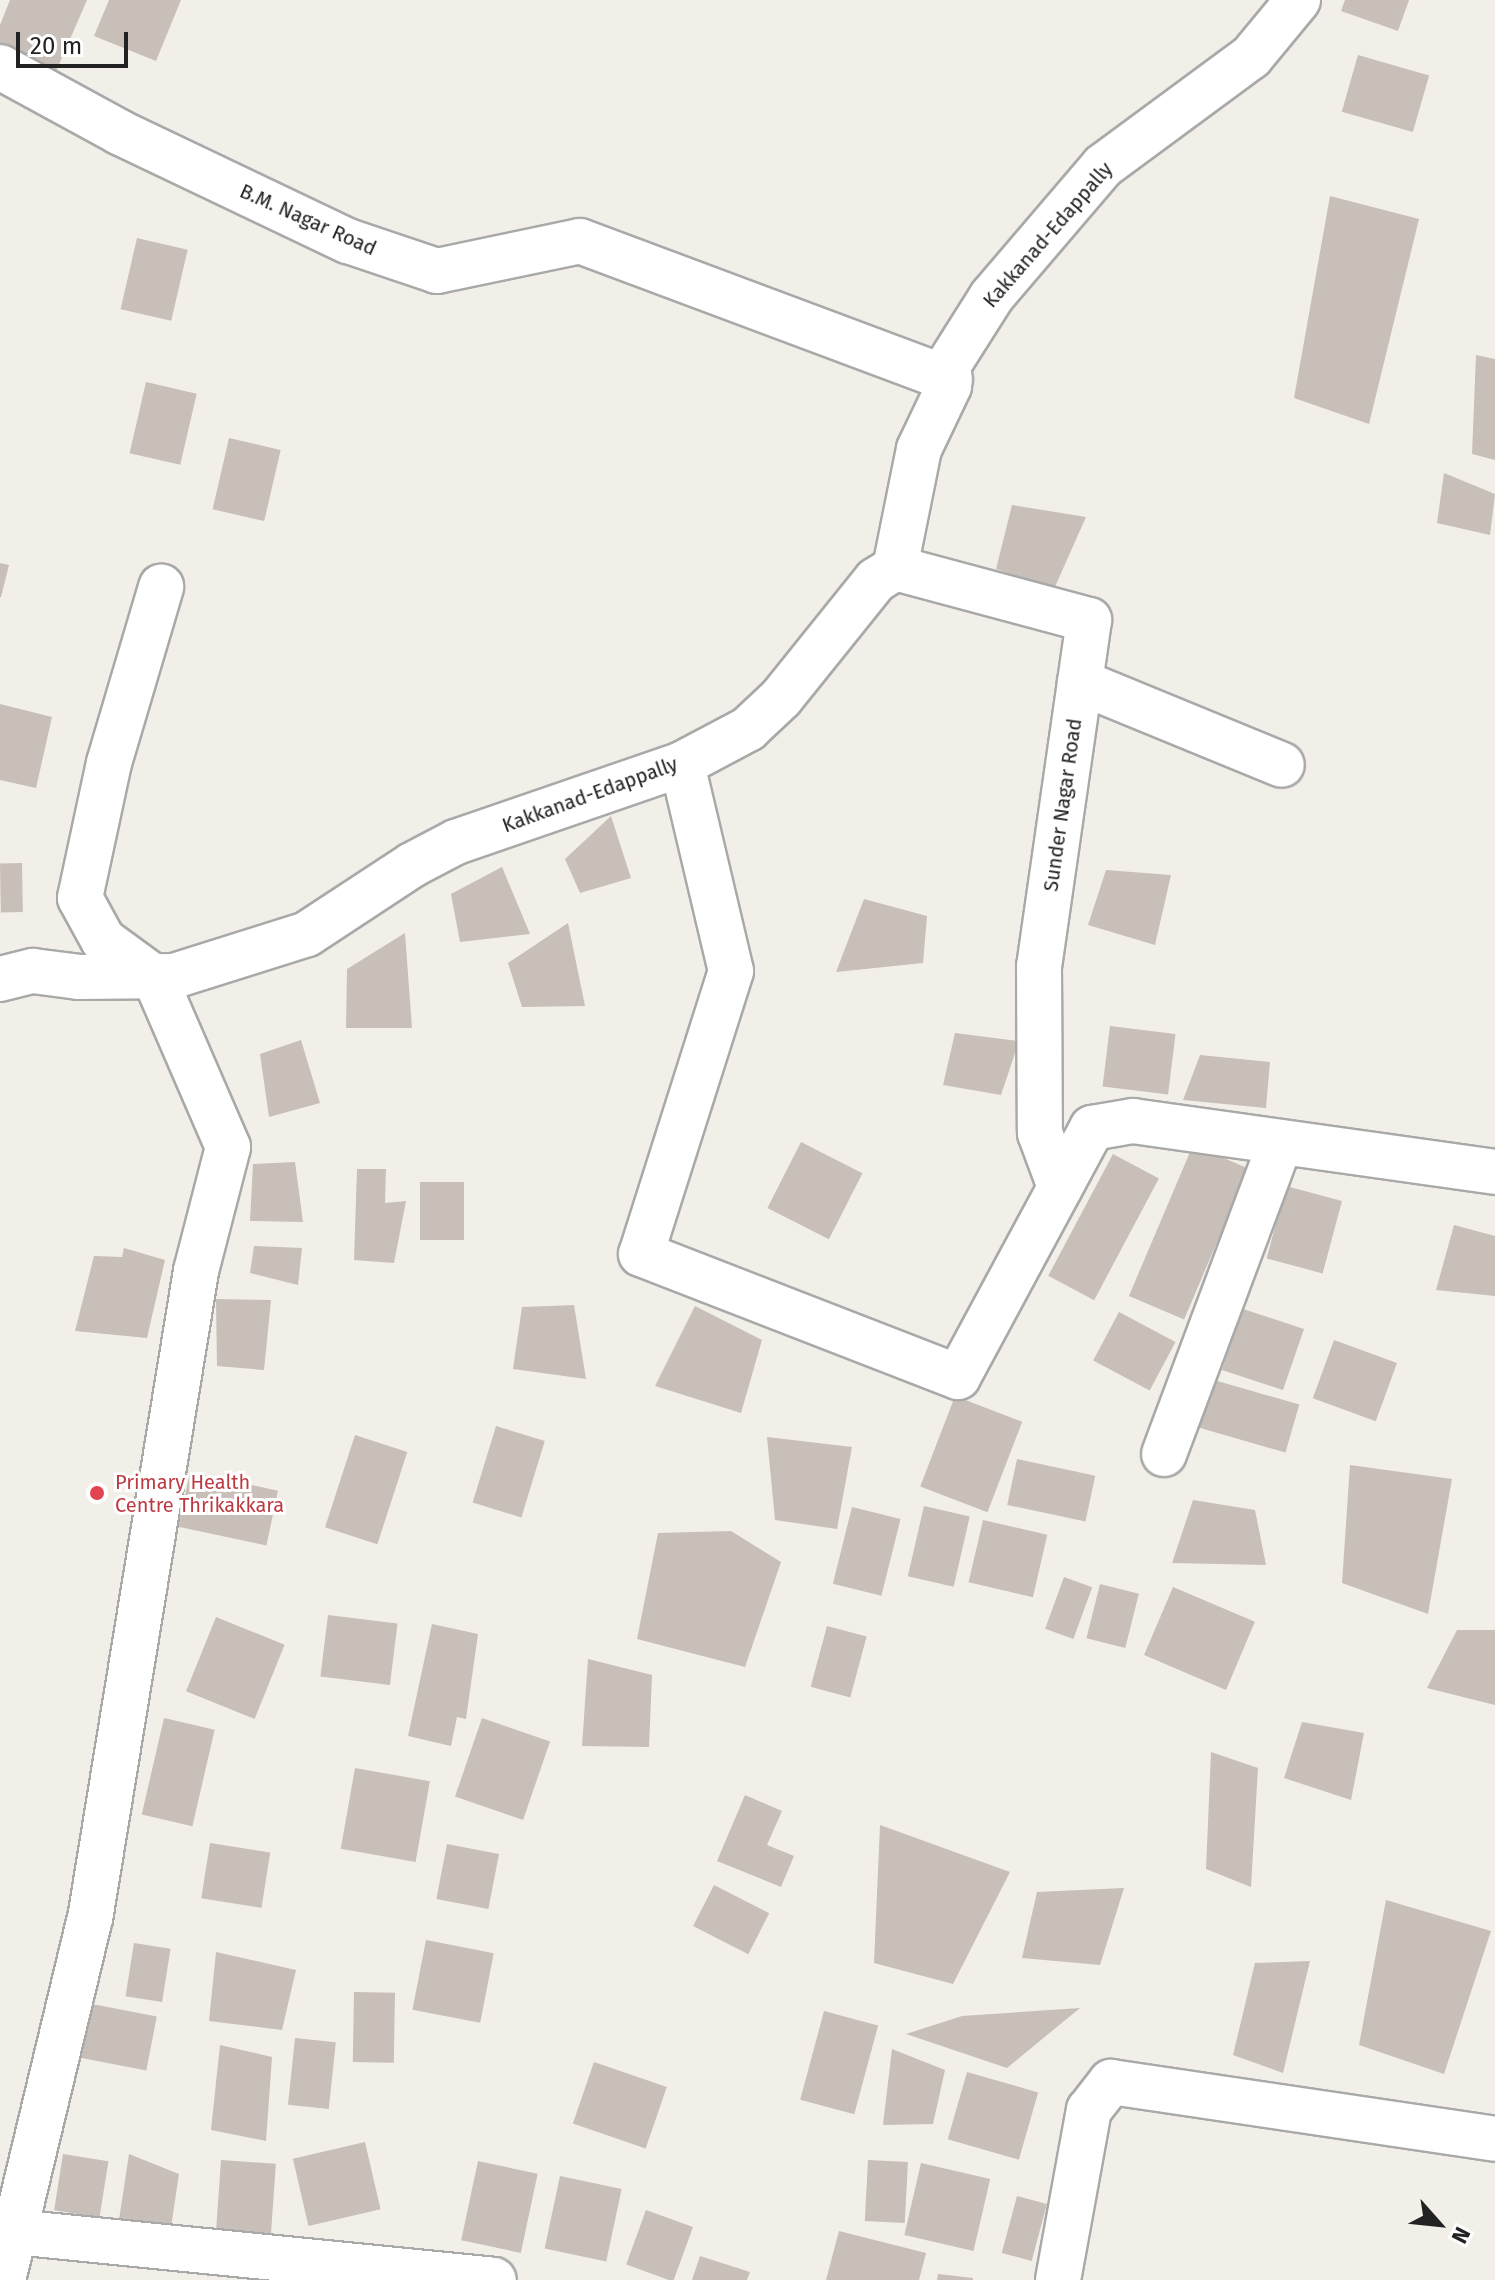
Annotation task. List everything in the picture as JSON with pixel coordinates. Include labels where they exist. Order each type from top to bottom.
[{"type":"street","name":"Kakkanad-Edappally","points":[[0,979],[33,971],[79,977],[155,978],[307,934],[412,865],[456,842],[682,764],[748,729],[781,698],[876,580],[895,568],[919,449],[934,427],[950,379],[949,364],[992,296],[1103,166],[1251,57],[1298,0]]},
{"type":"street","name":"B.M. Nagar Road","points":[[0,67],[119,132],[348,241],[437,271],[580,241],[950,379]]},
{"type":"street","name":"Sunder Nagar Road","points":[[895,568],[1089,620],[1039,966],[1040,1133],[1060,1187]]},
{"type":"street","points":[[3,2280],[90,1919],[196,1271],[228,1147],[155,978],[103,940],[80,898],[109,763],[161,587]]},
{"type":"street","points":[[1080,682],[1282,765]]},
{"type":"street","points":[[682,764],[731,971],[641,1254],[958,1377],[1092,1128],[1133,1121],[1495,1172]]},
{"type":"street","points":[[1164,1454],[1280,1144]]},
{"type":"street","points":[[1058,2280],[1089,2110],[1111,2082],[1495,2139]]},
{"type":"street","points":[[15,2232],[259,2270],[494,2280]]},
{"type":"building","points":[[10,0],[87,0],[54,76],[0,53],[0,25]]},
{"type":"building","points":[[109,0],[181,0],[156,61],[94,36]]},
{"type":"building","points":[[1345,0],[1409,0],[1398,31],[1341,11]]},
{"type":"building","points":[[1358,55],[1429,75],[1413,132],[1342,112]]},
{"type":"building","points":[[1330,196],[1419,219],[1369,424],[1294,398]]},
{"type":"building","points":[[137,238],[188,250],[171,321],[121,309]]},
{"type":"building","points":[[1476,355],[1495,359],[1495,460],[1472,454]]},
{"type":"building","points":[[146,382],[197,394],[180,465],[130,453]]},
{"type":"building","points":[[229,438],[281,450],[264,521],[213,509]]},
{"type":"building","points":[[1444,473],[1495,494],[1490,535],[1437,523]]},
{"type":"building","points":[[1012,505],[1086,517],[1054,589],[996,569]]},
{"type":"building","points":[[0,563],[9,565],[1,597],[0,597]]},
{"type":"building","points":[[0,704],[52,717],[36,788],[0,780]]},
{"type":"building","points":[[611,816],[631,878],[580,893],[565,859]]},
{"type":"building","points":[[0,863],[22,863],[23,912],[1,912]]},
{"type":"building","points":[[502,867],[530,934],[460,942],[451,894]]},
{"type":"building","points":[[1106,870],[1171,875],[1155,945],[1088,925]]},
{"type":"building","points":[[864,899],[927,916],[923,963],[836,972]]},
{"type":"building","points":[[568,923],[585,1006],[522,1007],[508,963]]},
{"type":"building","points":[[405,933],[412,1028],[346,1028],[347,969]]},
{"type":"building","points":[[1110,1026],[1176,1034],[1168,1095],[1103,1087]]},
{"type":"building","points":[[955,1033],[1019,1041],[1001,1095],[943,1085]]},
{"type":"building","points":[[301,1040],[320,1103],[269,1117],[260,1054]]},
{"type":"building","points":[[1200,1055],[1270,1062],[1266,1108],[1183,1100]]},
{"type":"building","points":[[801,1142],[862,1173],[829,1239],[767,1208]]},
{"type":"building","points":[[1193,1145],[1248,1168],[1184,1319],[1129,1296]]},
{"type":"building","points":[[1113,1154],[1159,1178],[1094,1300],[1048,1276]]},
{"type":"building","points":[[295,1162],[303,1222],[250,1221],[253,1164]]},
{"type":"building","points":[[357,1169],[386,1169],[385,1203],[406,1201],[394,1263],[354,1260]]},
{"type":"building","points":[[420,1182],[464,1182],[464,1240],[420,1240]]},
{"type":"building","points":[[1286,1186],[1342,1201],[1323,1273],[1267,1258]]},
{"type":"building","points":[[1454,1225],[1495,1236],[1495,1296],[1436,1290]]},
{"type":"building","points":[[254,1246],[302,1248],[298,1285],[250,1273]]},
{"type":"building","points":[[124,1248],[165,1260],[147,1338],[75,1331],[94,1256],[122,1257]]},
{"type":"building","points":[[216,1299],[271,1300],[264,1370],[217,1366]]},
{"type":"building","points":[[1228,1304],[1304,1329],[1283,1390],[1222,1370],[1236,1329],[1222,1324]]},
{"type":"building","points":[[574,1305],[586,1379],[513,1369],[522,1307]]},
{"type":"building","points":[[695,1306],[762,1340],[741,1413],[655,1386]]},
{"type":"building","points":[[1119,1312],[1176,1342],[1150,1391],[1093,1361]]},
{"type":"building","points":[[1334,1340],[1397,1363],[1376,1421],[1313,1398]]},
{"type":"building","points":[[1207,1378],[1299,1404],[1285,1453],[1193,1426]]},
{"type":"building","points":[[955,1396],[1022,1422],[987,1512],[920,1487]]},
{"type":"building","points":[[496,1426],[545,1441],[521,1517],[473,1503]]},
{"type":"building","points":[[355,1435],[407,1452],[377,1544],[325,1527]]},
{"type":"building","points":[[767,1437],[852,1447],[837,1529],[775,1520]]},
{"type":"building","points":[[1017,1459],[1095,1476],[1085,1522],[1007,1505]]},
{"type":"building","points":[[1350,1465],[1452,1479],[1428,1614],[1342,1583]]},
{"type":"building","points":[[190,1472],[278,1491],[266,1545],[178,1527]]},
{"type":"building","points":[[1193,1500],[1255,1510],[1266,1565],[1172,1563]]},
{"type":"building","points":[[924,1506],[970,1517],[954,1587],[908,1576]]},
{"type":"building","points":[[852,1507],[901,1519],[881,1596],[833,1584]]},
{"type":"building","points":[[983,1520],[1047,1535],[1033,1597],[969,1582]]},
{"type":"building","points":[[731,1531],[781,1562],[745,1667],[637,1639],[658,1533]]},
{"type":"building","points":[[1064,1577],[1092,1587],[1073,1639],[1045,1629]]},
{"type":"building","points":[[1100,1584],[1139,1594],[1125,1648],[1086,1638]]},
{"type":"building","points":[[1173,1587],[1255,1622],[1226,1690],[1144,1655]]},
{"type":"building","points":[[328,1615],[397,1624],[390,1685],[320,1677]]},
{"type":"building","points":[[216,1617],[285,1645],[255,1719],[186,1691]]},
{"type":"building","points":[[432,1624],[478,1634],[466,1719],[457,1717],[451,1746],[408,1736]]},
{"type":"building","points":[[827,1626],[867,1637],[850,1697],[811,1687]]},
{"type":"building","points":[[1457,1630],[1495,1630],[1495,1705],[1427,1688]]},
{"type":"building","points":[[588,1659],[652,1675],[649,1747],[582,1746]]},
{"type":"building","points":[[164,1718],[215,1730],[192,1826],[142,1814]]},
{"type":"building","points":[[482,1718],[550,1741],[523,1820],[455,1796]]},
{"type":"building","points":[[1302,1722],[1364,1733],[1351,1800],[1284,1778]]},
{"type":"building","points":[[1211,1752],[1258,1768],[1251,1887],[1206,1869]]},
{"type":"building","points":[[355,1768],[430,1781],[416,1862],[341,1849]]},
{"type":"building","points":[[745,1795],[782,1811],[767,1845],[794,1856],[781,1887],[717,1861]]},
{"type":"building","points":[[880,1825],[1010,1872],[953,1984],[874,1963]]},
{"type":"building","points":[[210,1843],[270,1853],[261,1908],[201,1898]]},
{"type":"building","points":[[447,1844],[499,1854],[488,1909],[436,1899]]},
{"type":"building","points":[[714,1885],[769,1913],[748,1954],[693,1926]]},
{"type":"building","points":[[1124,1888],[1100,1965],[1022,1958],[1037,1892]]},
{"type":"building","points":[[1386,1900],[1491,1931],[1444,2074],[1359,2045]]},
{"type":"building","points":[[426,1940],[494,1953],[480,2023],[412,2010]]},
{"type":"building","points":[[134,1943],[171,1949],[162,2002],[126,1996]]},
{"type":"building","points":[[216,1952],[296,1970],[282,2030],[209,2021]]},
{"type":"building","points":[[1310,1961],[1283,2073],[1233,2055],[1255,1963]]},
{"type":"building","points":[[354,1992],[395,1993],[394,2063],[353,2062]]},
{"type":"building","points":[[92,2004],[157,2017],[146,2071],[82,2058]]},
{"type":"building","points":[[1080,2008],[1007,2068],[906,2034],[962,2016]]},
{"type":"building","points":[[824,2011],[878,2025],[854,2114],[800,2100]]},
{"type":"building","points":[[295,2038],[336,2042],[329,2109],[288,2105]]},
{"type":"building","points":[[220,2045],[272,2057],[266,2141],[211,2130]]},
{"type":"building","points":[[892,2049],[945,2070],[933,2124],[883,2125]]},
{"type":"building","points":[[594,2062],[667,2087],[646,2149],[573,2123]]},
{"type":"building","points":[[967,2072],[1038,2092],[1019,2160],[948,2139]]},
{"type":"building","points":[[365,2142],[381,2209],[308,2226],[293,2159]]},
{"type":"building","points":[[63,2154],[108,2161],[100,2217],[54,2210]]},
{"type":"building","points":[[129,2154],[179,2174],[171,2227],[119,2220]]},
{"type":"building","points":[[221,2160],[276,2164],[271,2237],[216,2233]]},
{"type":"building","points":[[868,2160],[908,2162],[905,2223],[865,2221]]},
{"type":"building","points":[[478,2161],[538,2174],[521,2253],[461,2240]]},
{"type":"building","points":[[921,2163],[990,2179],[974,2251],[904,2235]]},
{"type":"building","points":[[560,2176],[622,2189],[606,2261],[545,2248]]},
{"type":"building","points":[[1017,2196],[1047,2204],[1032,2261],[1002,2253]]},
{"type":"building","points":[[646,2210],[693,2227],[674,2280],[626,2265]]},
{"type":"building","points":[[839,2231],[926,2253],[919,2280],[826,2280]]},
{"type":"building","points":[[700,2256],[750,2272],[747,2280],[692,2280]]},
{"type":"building","points":[[938,2274],[973,2278],[973,2280],[937,2280]]},
{"type":"place","name":"Primary Health Centre Thrikakkara","points":[[97,1493]]}]
